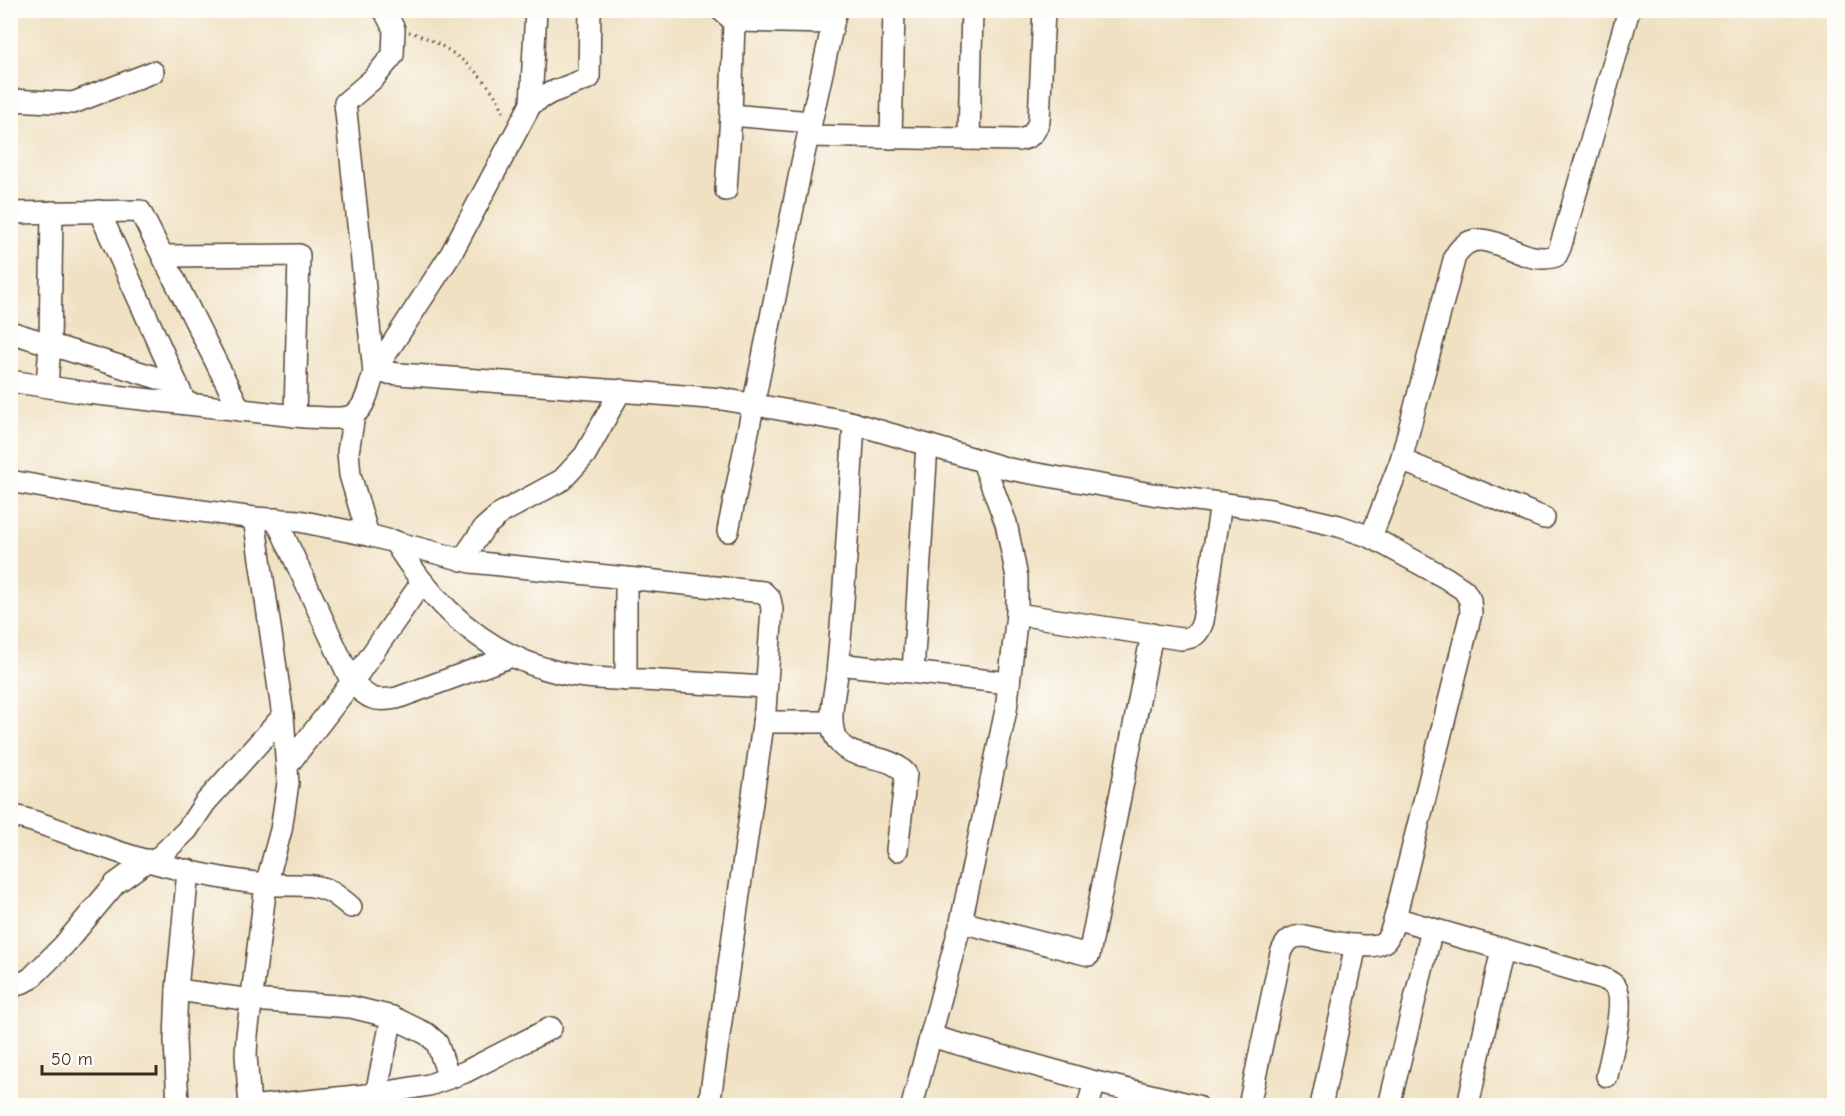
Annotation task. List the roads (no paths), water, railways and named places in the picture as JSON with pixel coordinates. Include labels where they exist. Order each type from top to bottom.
[{"type":"street","points":[[10,381],[88,393],[295,416],[341,418],[354,415],[360,410],[367,397],[374,372],[451,254],[531,104],[536,10]]},
{"type":"street","points":[[531,104],[550,93],[589,78],[590,10]]},
{"type":"street","points":[[891,138],[894,10]]},
{"type":"street","points":[[969,139],[972,10]]},
{"type":"street","points":[[731,115],[810,129],[891,138],[1018,140],[1028,138],[1035,132],[1039,121],[1044,10]]},
{"type":"street","points":[[1371,537],[1401,460],[1455,256],[1462,245],[1480,238],[1532,258],[1547,259],[1556,256],[1629,10]]},
{"type":"street","points":[[726,190],[731,115],[727,16],[834,17],[728,531]]},
{"type":"street","points":[[374,372],[345,103],[374,78],[393,55],[389,20]]},
{"type":"street","points":[[10,100],[73,103],[153,72]]},
{"type":"street","points":[[10,213],[140,211],[240,410]]},
{"type":"street","points":[[47,387],[52,212]]},
{"type":"street","points":[[99,212],[186,404]]},
{"type":"street","points":[[163,256],[299,255],[295,416]]},
{"type":"street","points":[[10,332],[177,384]]},
{"type":"street","points":[[374,372],[722,399],[854,423],[1009,469],[1270,510],[1339,526],[1371,537],[1464,590],[1470,600],[1471,614],[1395,918],[1388,938],[1381,945],[1367,947],[1304,936],[1295,936],[1285,943],[1249,1106]]},
{"type":"street","points":[[462,560],[484,528],[501,513],[562,480],[585,455],[621,390]]},
{"type":"street","points":[[354,415],[348,452],[350,475],[368,535]]},
{"type":"street","points":[[854,423],[832,722],[836,740],[843,748],[891,761],[906,774],[897,850]]},
{"type":"street","points":[[913,672],[927,445]]},
{"type":"street","points":[[1401,460],[1544,518]]},
{"type":"street","points":[[912,1106],[961,922],[1006,710],[1017,614],[1017,578],[1006,523],[983,462]]},
{"type":"street","points":[[10,481],[104,498],[254,518],[299,520],[394,541],[462,560],[763,592],[770,599],[772,609],[763,722],[709,1106]]},
{"type":"street","points":[[1017,614],[1181,639],[1191,638],[1200,632],[1203,621],[1221,503]]},
{"type":"street","points":[[250,1106],[246,1055],[252,1000],[266,885],[281,830],[288,783],[283,716],[254,518]]},
{"type":"street","points":[[276,519],[352,682],[370,698],[379,701],[397,698],[512,656]]},
{"type":"street","points":[[394,541],[411,569],[454,618],[493,646],[526,662],[557,672],[594,678],[766,687]]},
{"type":"street","points":[[626,578],[626,680]]},
{"type":"street","points":[[287,766],[352,682],[422,582]]},
{"type":"street","points":[[961,922],[1089,955],[1152,634]]},
{"type":"street","points":[[838,664],[1009,683]]},
{"type":"street","points":[[10,988],[30,979],[64,945],[115,884],[151,861],[187,830],[205,803],[283,716]]},
{"type":"street","points":[[763,722],[832,722]]},
{"type":"street","points":[[10,815],[33,820],[101,846],[188,870],[266,885],[306,885],[320,888],[330,891],[351,907]]},
{"type":"street","points":[[178,1106],[175,1040],[177,990],[188,870]]},
{"type":"street","points":[[1395,918],[1602,978],[1615,985],[1620,995],[1619,1011],[1606,1076]]},
{"type":"street","points":[[1389,1106],[1432,929]]},
{"type":"street","points":[[1321,1106],[1356,945]]},
{"type":"street","points":[[1468,1106],[1502,949]]},
{"type":"street","points":[[177,990],[252,1000],[351,1008],[392,1017],[427,1034],[437,1043],[449,1078]]},
{"type":"street","points":[[376,1094],[392,1017]]},
{"type":"street","points":[[259,1106],[318,1103],[376,1094],[404,1097],[465,1072],[551,1028]]},
{"type":"street","points":[[930,1036],[1095,1082],[1197,1106]]},
{"type":"street","points":[[1088,1106],[1095,1082]]}]
